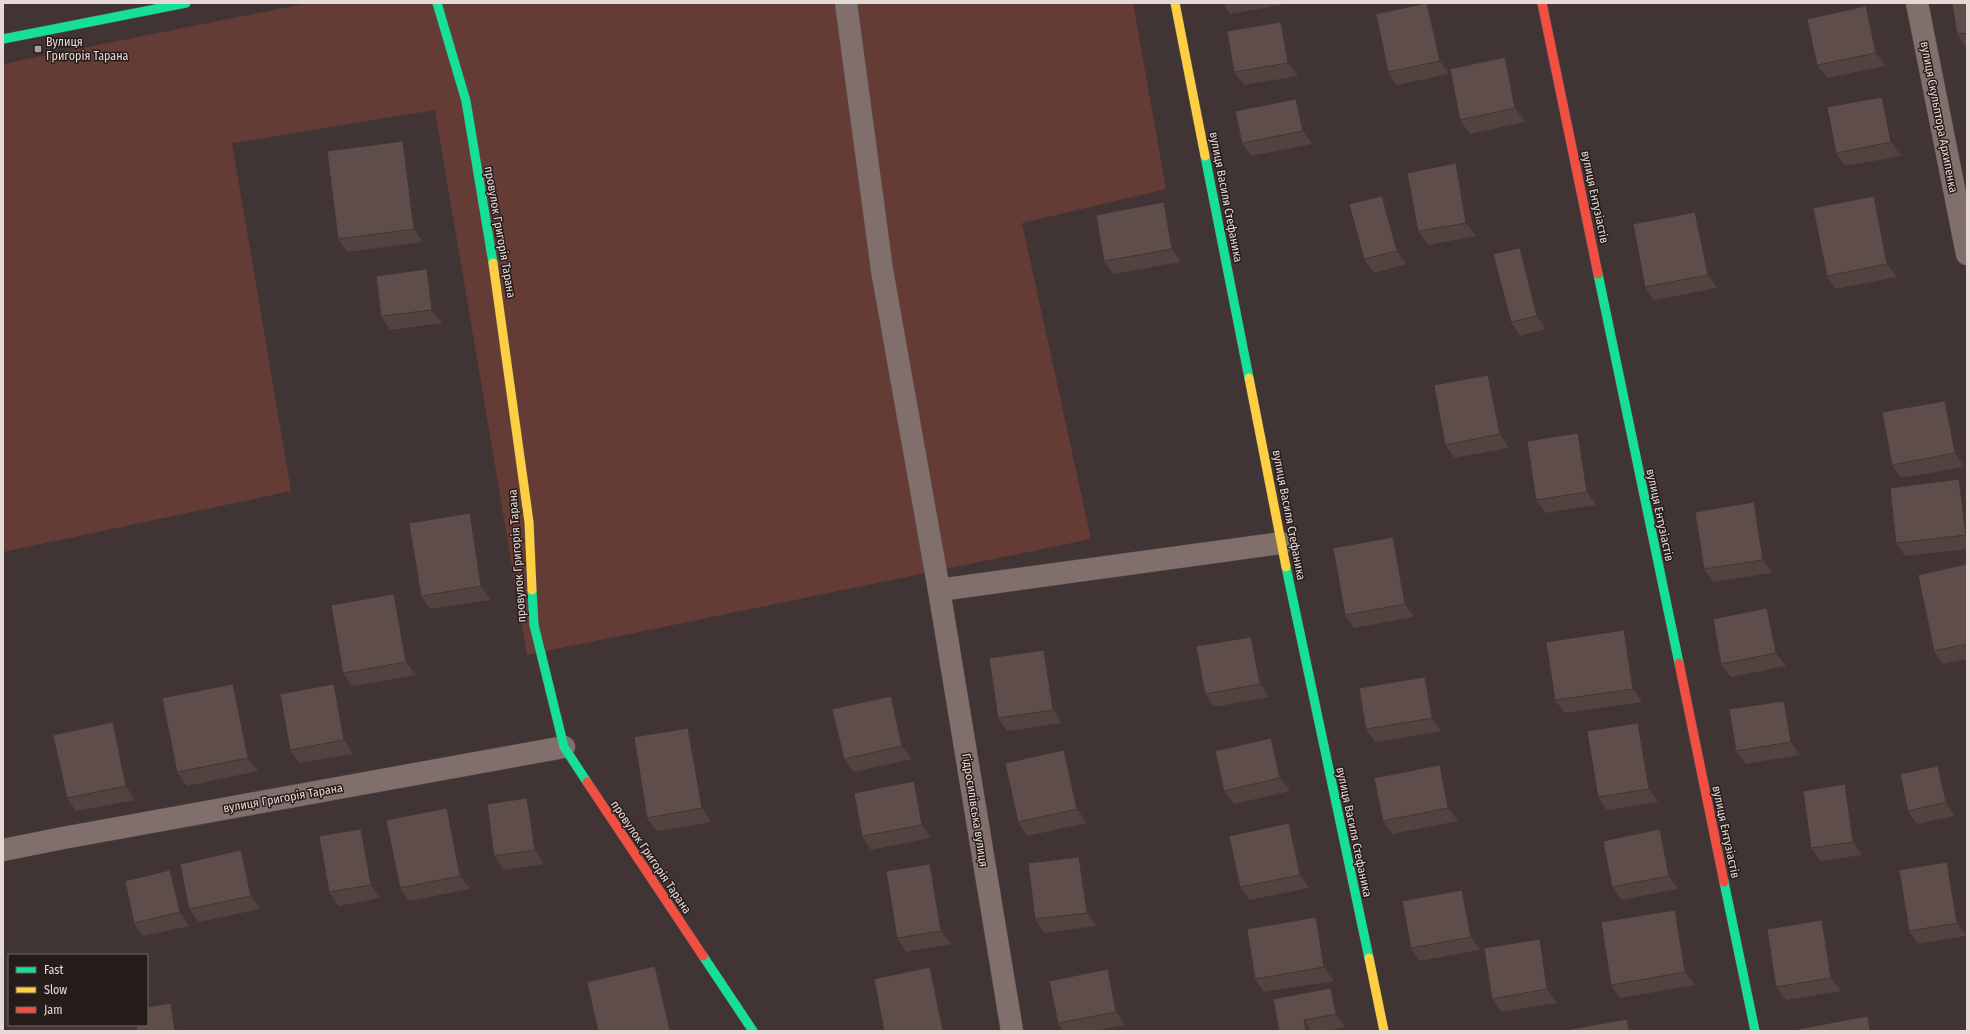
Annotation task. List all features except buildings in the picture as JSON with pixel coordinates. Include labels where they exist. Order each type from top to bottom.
[{"type":"street","points":[[3,39],[153,6],[186,3]]},
{"type":"street","name":"провулок Григорія Тарана","points":[[436,3],[466,101],[501,313],[529,522],[534,625],[564,747],[753,1031]]},
{"type":"street","name":"Гідросилівська вулиця","points":[[846,3],[882,270],[939,590],[1012,1031]]},
{"type":"street","name":"вулиця Василя Стефаника","points":[[1175,3],[1282,543],[1384,1031]]},
{"type":"street","name":"вулиця Ентузіастів","points":[[1542,3],[1755,1031]]},
{"type":"street","name":"вулиця Скульптора Архипенка","points":[[1917,3],[1967,254]]},
{"type":"street","points":[[939,590],[1282,543]]},
{"type":"street","name":"вулиця Григорія Тарана","points":[[3,850],[564,747]]},
{"type":"shaded area","points":[[309,3],[1133,3],[1166,189],[1022,223],[1091,539],[527,655],[435,110],[232,143],[291,491],[3,552],[3,64]]},
{"type":"traffic: fast","points":[[3,39],[186,3]]},
{"type":"traffic: fast","points":[[437,3],[466,101],[493,263]]},
{"type":"traffic: fast","points":[[1205,156],[1249,378]]},
{"type":"traffic: fast","points":[[1598,274],[1679,663]]},
{"type":"traffic: fast","points":[[1286,567],[1369,958]]},
{"type":"traffic: fast","points":[[532,590],[534,625],[564,747],[587,782]]},
{"type":"traffic: fast","points":[[1724,882],[1755,1031]]},
{"type":"traffic: fast","points":[[703,956],[753,1031]]},
{"type":"traffic: slow","points":[[1175,3],[1205,156]]},
{"type":"traffic: slow","points":[[493,263],[529,522],[532,590]]},
{"type":"traffic: slow","points":[[1249,378],[1286,567]]},
{"type":"traffic: slow","points":[[1369,958],[1384,1031]]},
{"type":"traffic: jam","points":[[1542,3],[1598,274]]},
{"type":"traffic: jam","points":[[1679,663],[1724,882]]},
{"type":"traffic: jam","points":[[587,782],[703,956]]},
{"type":"place","name":"Вулиця Григорія Тарана","points":[[38,49]]}]
